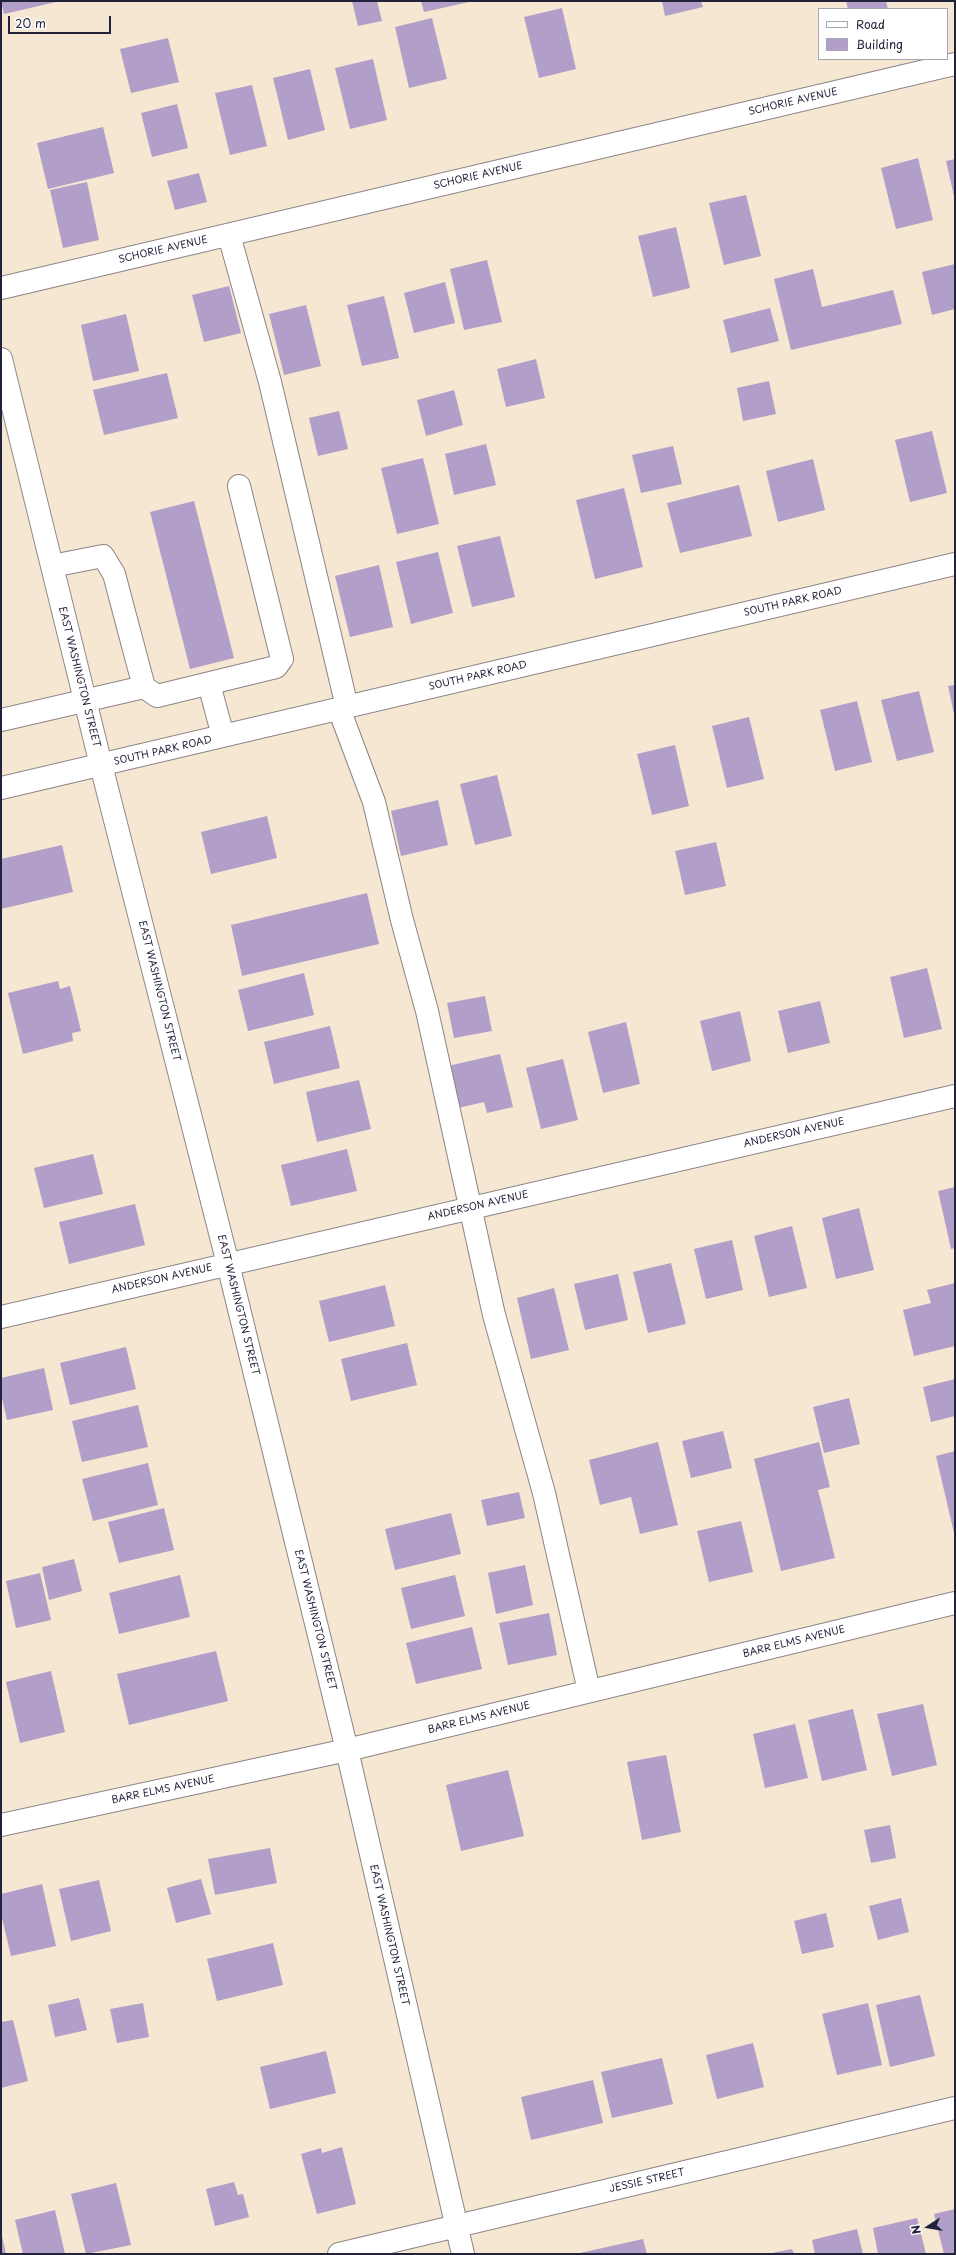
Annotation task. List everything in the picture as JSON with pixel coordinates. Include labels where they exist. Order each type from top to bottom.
[{"type":"street","name":"SCHORIE AVENUE","points":[[1,288],[955,64]]},
{"type":"street","points":[[229,235],[270,382],[343,708],[374,802],[402,920],[427,1011],[438,1068],[472,1207],[494,1315],[544,1493],[589,1691]]},
{"type":"street","name":"EAST WASHINGTON STREET","points":[[1,359],[101,765],[228,1264],[347,1750],[463,2254]]},
{"type":"street","points":[[52,566],[103,556],[114,574],[144,687],[157,696],[276,668],[282,659],[239,486]]},
{"type":"street","name":"SOUTH PARK ROAD","points":[[1,788],[955,564]]},
{"type":"street","points":[[209,684],[223,736]]},
{"type":"street","points":[[1,720],[144,687]]},
{"type":"street","name":"ANDERSON AVENUE","points":[[1,1317],[955,1096]]},
{"type":"street","name":"BARR ELMS AVENUE","points":[[1,1825],[347,1750],[955,1603]]},
{"type":"street","name":"JESSIE STREET","points":[[339,2254],[955,2108]]},
{"type":"building","points":[[1,1],[56,1],[56,2],[4,14]]},
{"type":"building","points":[[352,1],[377,1],[382,21],[358,26]]},
{"type":"building","points":[[421,1],[469,1],[469,2],[424,12]]},
{"type":"building","points":[[662,1],[701,1],[703,7],[665,16]]},
{"type":"building","points":[[846,1],[886,1],[888,8],[848,8]]},
{"type":"building","points":[[562,8],[576,69],[539,78],[524,17]]},
{"type":"building","points":[[432,18],[447,79],[409,88],[395,27]]},
{"type":"building","points":[[168,38],[179,82],[131,93],[120,49]]},
{"type":"building","points":[[373,59],[387,120],[350,129],[335,68]]},
{"type":"building","points":[[310,69],[325,130],[288,140],[273,78]]},
{"type":"building","points":[[252,85],[267,146],[230,155],[215,93]]},
{"type":"building","points":[[177,104],[188,148],[152,157],[141,113]]},
{"type":"building","points":[[103,127],[114,173],[48,189],[37,143]]},
{"type":"building","points":[[918,158],[933,220],[896,229],[881,168]]},
{"type":"building","points":[[955,159],[955,196],[954,196],[946,161]]},
{"type":"building","points":[[199,173],[207,202],[175,210],[167,181]]},
{"type":"building","points":[[87,182],[99,240],[63,248],[50,190]]},
{"type":"building","points":[[746,195],[761,256],[724,265],[709,203]]},
{"type":"building","points":[[676,227],[690,288],[653,297],[638,236]]},
{"type":"building","points":[[487,260],[502,322],[464,330],[450,269]]},
{"type":"building","points":[[955,264],[955,309],[932,315],[922,272]]},
{"type":"building","points":[[813,269],[822,307],[893,290],[902,324],[791,350],[774,279]]},
{"type":"building","points":[[445,282],[455,323],[414,333],[404,293]]},
{"type":"building","points":[[229,286],[241,333],[204,342],[192,295]]},
{"type":"building","points":[[384,296],[399,358],[362,366],[347,305]]},
{"type":"building","points":[[306,305],[321,366],[284,375],[269,314]]},
{"type":"building","points":[[770,308],[779,341],[731,353],[723,320]]},
{"type":"building","points":[[126,314],[139,371],[93,381],[81,325]]},
{"type":"building","points":[[536,359],[545,398],[506,407],[497,369]]},
{"type":"building","points":[[167,373],[178,418],[104,435],[93,390]]},
{"type":"building","points":[[769,381],[776,414],[743,421],[737,388]]},
{"type":"building","points":[[454,390],[463,425],[426,436],[417,400]]},
{"type":"building","points":[[339,411],[348,449],[318,456],[309,418]]},
{"type":"building","points":[[932,431],[947,493],[910,502],[895,440]]},
{"type":"building","points":[[486,444],[496,485],[454,495],[445,454]]},
{"type":"building","points":[[673,446],[682,484],[641,493],[632,455]]},
{"type":"building","points":[[423,458],[439,524],[397,534],[381,468]]},
{"type":"building","points":[[813,459],[825,510],[778,522],[766,471]]},
{"type":"building","points":[[739,485],[752,536],[680,553],[667,503]]},
{"type":"building","points":[[624,488],[643,567],[595,579],[576,500]]},
{"type":"building","points":[[194,501],[234,658],[190,669],[150,512]]},
{"type":"building","points":[[500,536],[515,597],[472,607],[457,546]]},
{"type":"building","points":[[438,552],[453,613],[411,624],[396,562]]},
{"type":"building","points":[[379,565],[393,627],[350,637],[335,576]]},
{"type":"building","points":[[955,685],[955,714],[954,714],[948,686]]},
{"type":"building","points":[[919,691],[934,752],[897,761],[881,700]]},
{"type":"building","points":[[857,701],[872,762],[835,771],[820,710]]},
{"type":"building","points":[[749,717],[764,779],[727,788],[712,726]]},
{"type":"building","points":[[675,745],[689,806],[652,815],[637,754]]},
{"type":"building","points":[[497,775],[512,836],[475,845],[460,784]]},
{"type":"building","points":[[438,800],[448,845],[401,856],[391,811]]},
{"type":"building","points":[[267,816],[277,858],[211,874],[201,832]]},
{"type":"building","points":[[716,842],[726,886],[685,895],[675,851]]},
{"type":"building","points":[[62,845],[73,892],[1,909],[1,859]]},
{"type":"building","points":[[367,893],[379,944],[242,976],[231,925]]},
{"type":"building","points":[[927,968],[942,1029],[904,1038],[890,977]]},
{"type":"building","points":[[304,973],[314,1015],[248,1031],[238,990]]},
{"type":"building","points":[[58,981],[60,989],[70,986],[81,1031],[72,1033],[73,1041],[23,1054],[8,993]]},
{"type":"building","points":[[485,996],[492,1031],[454,1038],[447,1003]]},
{"type":"building","points":[[820,1001],[830,1043],[788,1053],[778,1011]]},
{"type":"building","points":[[740,1011],[751,1061],[712,1071],[700,1021]]},
{"type":"building","points":[[626,1022],[640,1084],[603,1093],[588,1032]]},
{"type":"building","points":[[330,1026],[340,1068],[274,1084],[264,1042]]},
{"type":"building","points":[[500,1054],[513,1107],[487,1113],[484,1102],[458,1108],[448,1066]]},
{"type":"building","points":[[563,1059],[578,1120],[541,1129],[526,1068]]},
{"type":"building","points":[[359,1080],[371,1129],[317,1142],[306,1092]]},
{"type":"building","points":[[347,1149],[357,1191],[291,1206],[281,1165]]},
{"type":"building","points":[[93,1154],[103,1194],[44,1208],[34,1168]]},
{"type":"building","points":[[955,1187],[955,1248],[951,1249],[938,1191]]},
{"type":"building","points":[[135,1204],[145,1245],[69,1264],[59,1222]]},
{"type":"building","points":[[859,1208],[874,1270],[836,1279],[822,1218]]},
{"type":"building","points":[[792,1226],[807,1288],[769,1297],[754,1236]]},
{"type":"building","points":[[732,1240],[743,1290],[706,1299],[694,1249]]},
{"type":"building","points":[[671,1263],[686,1324],[648,1333],[633,1272]]},
{"type":"building","points":[[618,1274],[628,1320],[585,1330],[574,1284]]},
{"type":"building","points":[[955,1283],[955,1346],[914,1356],[903,1310],[931,1303],[927,1290]]},
{"type":"building","points":[[385,1285],[395,1326],[329,1342],[319,1301]]},
{"type":"building","points":[[554,1288],[569,1350],[531,1359],[517,1298]]},
{"type":"building","points":[[407,1343],[417,1385],[351,1401],[341,1359]]},
{"type":"building","points":[[126,1347],[136,1389],[70,1405],[60,1363]]},
{"type":"building","points":[[44,1368],[53,1410],[7,1420],[1,1394],[1,1378]]},
{"type":"building","points":[[955,1379],[955,1416],[931,1422],[923,1387]]},
{"type":"building","points":[[849,1398],[860,1444],[824,1453],[813,1407]]},
{"type":"building","points":[[138,1405],[148,1447],[82,1462],[72,1421]]},
{"type":"building","points":[[723,1431],[732,1468],[691,1478],[682,1441]]},
{"type":"building","points":[[658,1442],[678,1525],[640,1534],[631,1497],[600,1505],[589,1460]]},
{"type":"building","points":[[819,1442],[830,1487],[818,1490],[835,1558],[781,1571],[754,1459]]},
{"type":"building","points":[[955,1451],[955,1533],[954,1533],[936,1456]]},
{"type":"building","points":[[148,1463],[158,1505],[93,1521],[82,1479]]},
{"type":"building","points":[[519,1492],[525,1518],[487,1526],[481,1500]]},
{"type":"building","points":[[164,1508],[174,1550],[119,1563],[108,1522]]},
{"type":"building","points":[[451,1513],[461,1554],[395,1570],[385,1529]]},
{"type":"building","points":[[741,1521],[753,1572],[709,1582],[697,1531]]},
{"type":"building","points":[[74,1559],[82,1591],[49,1600],[42,1567]]},
{"type":"building","points":[[525,1565],[533,1605],[496,1614],[488,1573]]},
{"type":"building","points":[[40,1573],[51,1620],[16,1628],[6,1581]]},
{"type":"building","points":[[180,1575],[190,1617],[119,1634],[109,1593]]},
{"type":"building","points":[[455,1575],[465,1616],[411,1629],[401,1588]]},
{"type":"building","points":[[549,1613],[557,1655],[508,1665],[499,1623]]},
{"type":"building","points":[[472,1627],[482,1669],[416,1684],[406,1643]]},
{"type":"building","points":[[216,1651],[228,1701],[129,1725],[117,1674]]},
{"type":"building","points":[[51,1671],[65,1732],[20,1743],[6,1682]]},
{"type":"building","points":[[923,1704],[937,1765],[892,1776],[877,1714]]},
{"type":"building","points":[[853,1709],[867,1770],[822,1781],[808,1720]]},
{"type":"building","points":[[795,1724],[808,1778],[765,1788],[753,1734]]},
{"type":"building","points":[[666,1755],[681,1832],[642,1840],[627,1762]]},
{"type":"building","points":[[508,1770],[524,1836],[461,1851],[446,1785]]},
{"type":"building","points":[[890,1825],[896,1858],[871,1863],[864,1830]]},
{"type":"building","points":[[270,1848],[277,1883],[215,1895],[208,1859]]},
{"type":"building","points":[[201,1879],[211,1914],[176,1923],[167,1888]]},
{"type":"building","points":[[99,1880],[111,1931],[71,1941],[59,1889]]},
{"type":"building","points":[[42,1884],[56,1946],[11,1956],[1,1914],[1,1894]]},
{"type":"building","points":[[901,1898],[909,1932],[878,1940],[869,1906]]},
{"type":"building","points":[[826,1913],[834,1947],[802,1954],[794,1921]]},
{"type":"building","points":[[273,1943],[283,1985],[217,2001],[207,1959]]},
{"type":"building","points":[[920,1995],[935,2056],[890,2067],[876,2005]]},
{"type":"building","points":[[79,1998],[87,2030],[55,2037],[48,2005]]},
{"type":"building","points":[[143,2003],[149,2037],[117,2043],[110,2009]]},
{"type":"building","points":[[868,2003],[882,2065],[837,2075],[822,2014]]},
{"type":"building","points":[[13,2020],[28,2081],[1,2088],[1,2022]]},
{"type":"building","points":[[753,2043],[764,2087],[717,2099],[706,2055]]},
{"type":"building","points":[[326,2051],[336,2093],[270,2109],[260,2067]]},
{"type":"building","points":[[662,2058],[673,2104],[612,2118],[601,2072]]},
{"type":"building","points":[[593,2080],[603,2123],[531,2140],[521,2097]]},
{"type":"building","points":[[342,2147],[356,2204],[317,2214],[301,2154],[321,2148],[322,2153]]},
{"type":"building","points":[[234,2182],[238,2195],[243,2194],[249,2217],[215,2226],[206,2189]]},
{"type":"building","points":[[116,2183],[131,2245],[86,2254],[71,2194]]},
{"type":"building","points":[[955,2209],[955,2254],[944,2254],[934,2214]]},
{"type":"building","points":[[55,2210],[65,2254],[23,2254],[15,2220]]},
{"type":"building","points":[[917,2218],[926,2254],[878,2254],[873,2228]]},
{"type":"building","points":[[857,2229],[863,2254],[815,2254],[812,2240]]},
{"type":"building","points":[[2,2236],[6,2254],[1,2254]]},
{"type":"building","points":[[643,2239],[647,2254],[580,2254],[580,2253]]},
{"type":"building","points":[[792,2249],[794,2254],[772,2254],[772,2253]]}]
